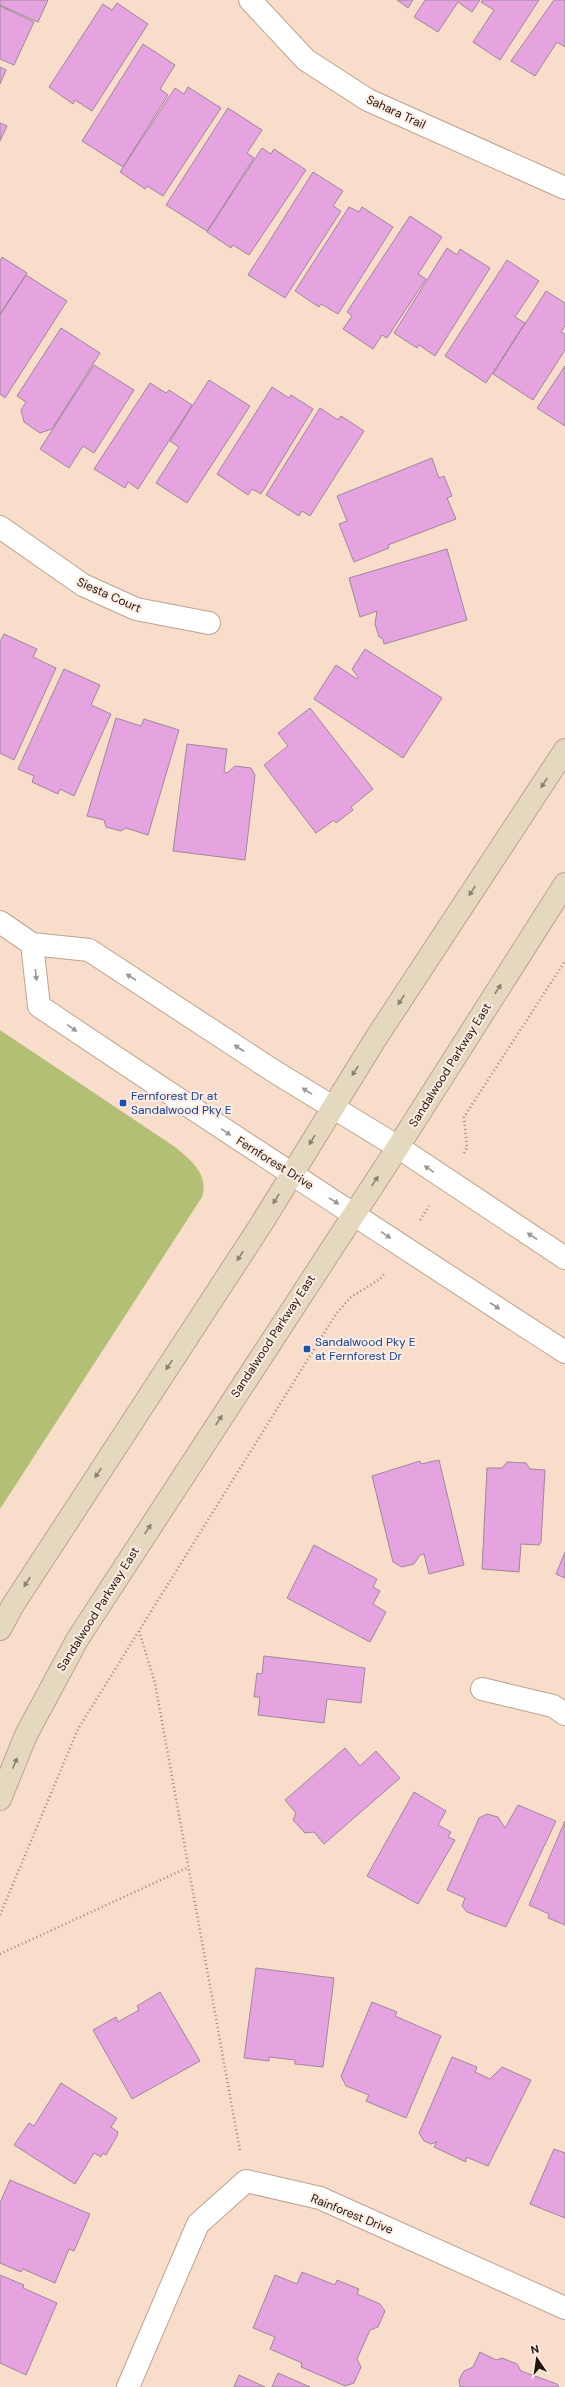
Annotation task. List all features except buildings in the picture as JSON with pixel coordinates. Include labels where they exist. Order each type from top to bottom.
[{"type":"main road","points":[[0,1629],[13,1605],[291,1174],[332,1106],[565,750]]},
{"type":"main road","name":"Sandalwood Parkway East","points":[[0,1799],[26,1735],[77,1640],[398,1147],[565,884]]},
{"type":"street","name":"Sahara Trail","points":[[250,0],[306,60],[368,100],[565,188]]},
{"type":"street","name":"Siesta Court","points":[[0,526],[83,585],[136,609],[210,623]]},
{"type":"street","points":[[0,922],[32,944],[88,950],[398,1147],[565,1258]]},
{"type":"street","name":"Fernforest Drive","points":[[32,944],[39,1006],[291,1174],[354,1213],[565,1352]]},
{"type":"street","points":[[482,1689],[553,1706],[565,1714]]},
{"type":"street","points":[[128,2387],[198,2224],[246,2181]]},
{"type":"street","name":"Rainforest Drive","points":[[246,2181],[320,2198],[565,2308]]},
{"type":"path","points":[[0,1915],[78,1729],[336,1314],[351,1297],[380,1279],[467,1148],[464,1117],[565,961]]},
{"type":"path","points":[[139,1631],[155,1683],[246,2181]]},
{"type":"path","points":[[0,1954],[189,1867]]},
{"type":"green space","points":[[0,1030],[175,1147],[197,1168],[201,1174],[204,1189],[202,1197],[0,1509]]},
{"type":"place","name":"Fernforest Dr at Sandalwood Pky E","points":[[123,1103]]},
{"type":"place","name":"Sandalwood Pky E at Fernforest Dr","points":[[307,1349]]}]
